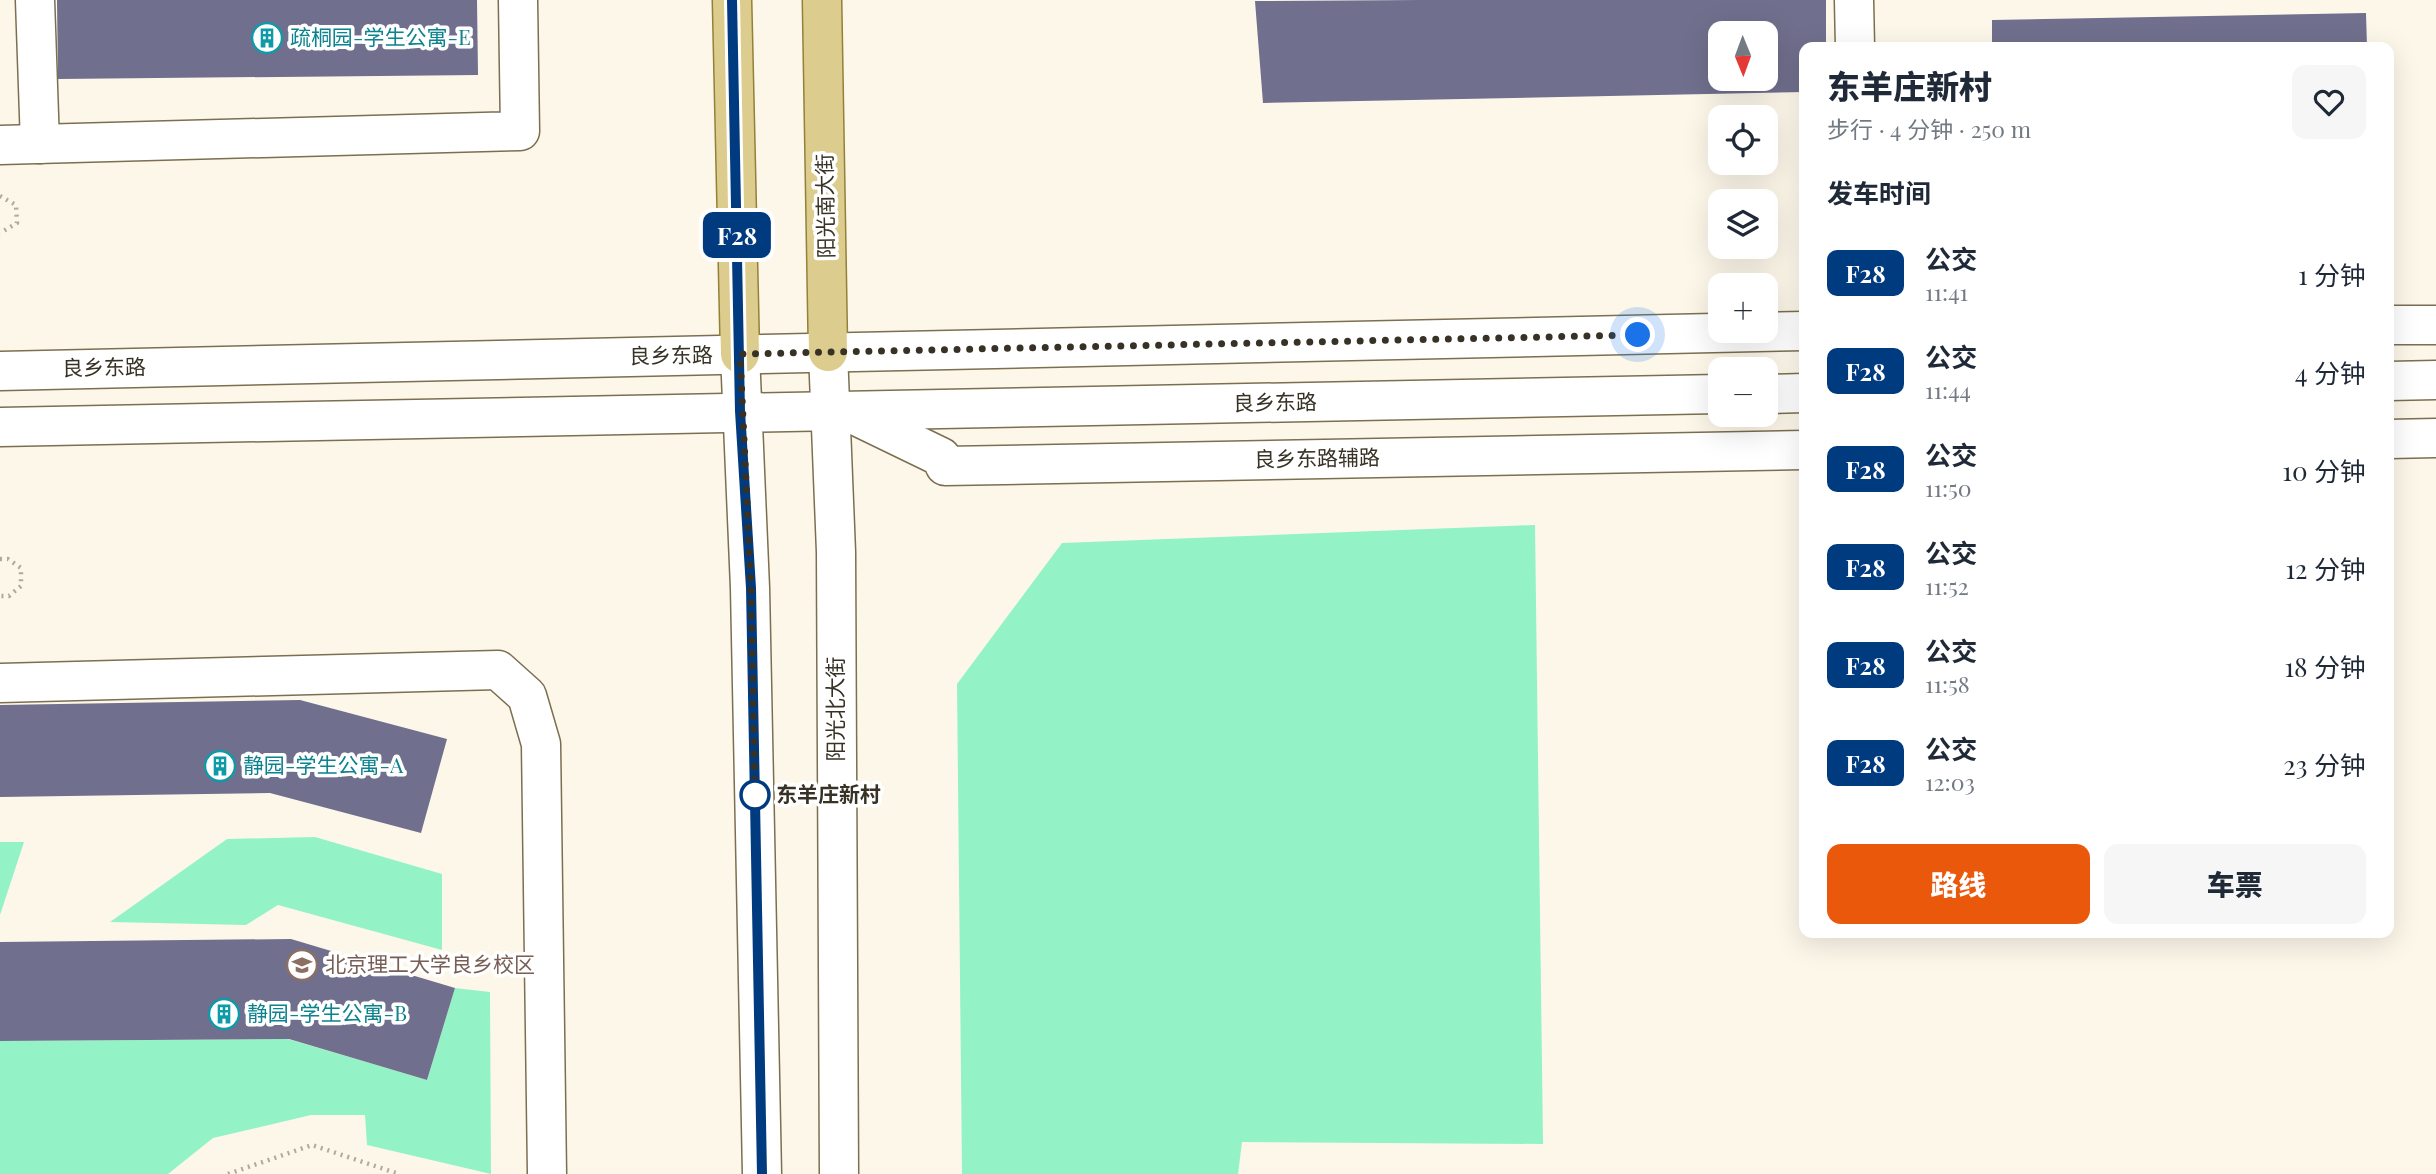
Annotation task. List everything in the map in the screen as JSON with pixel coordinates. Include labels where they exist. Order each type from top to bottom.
[{"type":"main road","points":[[35,0],[40,144]]},
{"type":"main road","points":[[0,145],[520,131],[518,0]]},
{"type":"main road","points":[[732,0],[740,411],[751,588],[762,1174]]},
{"type":"main road","name":"阳光南大街","points":[[822,0],[828,352],[838,411]]},
{"type":"main road","points":[[1854,0],[1854,42]]},
{"type":"main road","points":[[2394,325],[2436,325]]},
{"type":"main road","name":"良乡东路","points":[[0,371],[1799,331]]},
{"type":"main road","points":[[2394,381],[2436,380]]},
{"type":"main road","points":[[1778,394],[1799,393]]},
{"type":"main road","name":"良乡东路","points":[[740,411],[1708,394]]},
{"type":"main road","points":[[0,427],[740,411]]},
{"type":"main road","name":"良乡东路辅路","points":[[838,411],[941,457],[945,466],[1799,450]]},
{"type":"main road","name":"阳光北大街","points":[[838,411],[835,552],[839,1174]]},
{"type":"main road","points":[[2394,439],[2436,438]]},
{"type":"main road","points":[[0,683],[498,670],[527,696],[541,744],[547,1174]]},
{"type":"path","points":[[0,195],[16,205],[17,223],[0,233]]},
{"type":"path","points":[[0,559],[8,559],[22,568],[21,586],[9,596],[0,596]]},
{"type":"path","points":[[228,1174],[312,1146],[399,1174]]},
{"type":"green space","points":[[1535,525],[1543,1144],[1242,1142],[1238,1174],[962,1174],[957,684],[1062,543]]},
{"type":"green space","points":[[315,837],[442,874],[442,950],[278,905],[246,925],[110,922],[227,839]]},
{"type":"green space","points":[[0,842],[24,842],[0,915]]},
{"type":"green space","points":[[455,988],[490,992],[491,1174],[367,1145],[365,1115],[311,1115],[213,1138],[168,1174],[0,1174],[0,1041],[288,1039],[427,1080]]},
{"type":"building","name":"疏桐园-学生公寓-E","points":[[57,0],[477,0],[478,75],[58,79]]},
{"type":"building","points":[[1826,0],[1826,42],[1799,42],[1799,92],[1263,103],[1255,1]]},
{"type":"building","points":[[2366,13],[2367,42],[1992,42],[1992,20]]},
{"type":"building","name":"静园-学生公寓-A","points":[[300,700],[447,739],[421,833],[270,793],[0,797],[0,705]]},
{"type":"building","name":"静园-学生公寓-B","points":[[291,939],[455,988],[427,1080],[289,1039],[0,1041],[0,942]]},
{"type":"bus line","name":"F28","points":[[732,0],[740,411],[751,588],[762,1174]]},
{"type":"place","name":"疏桐园-学生公寓-E","points":[[267,38]]},
{"type":"place","name":"静园-学生公寓-A","points":[[220,766]]},
{"type":"place","name":"东羊庄新村","points":[[755,795]]},
{"type":"place","name":"北京理工大学良乡校区","points":[[302,965]]},
{"type":"place","name":"静园-学生公寓-B","points":[[224,1014]]},
{"type":"route","points":[[755,795],[755,806],[751,588],[740,411],[740,354],[1638,335]]}]
